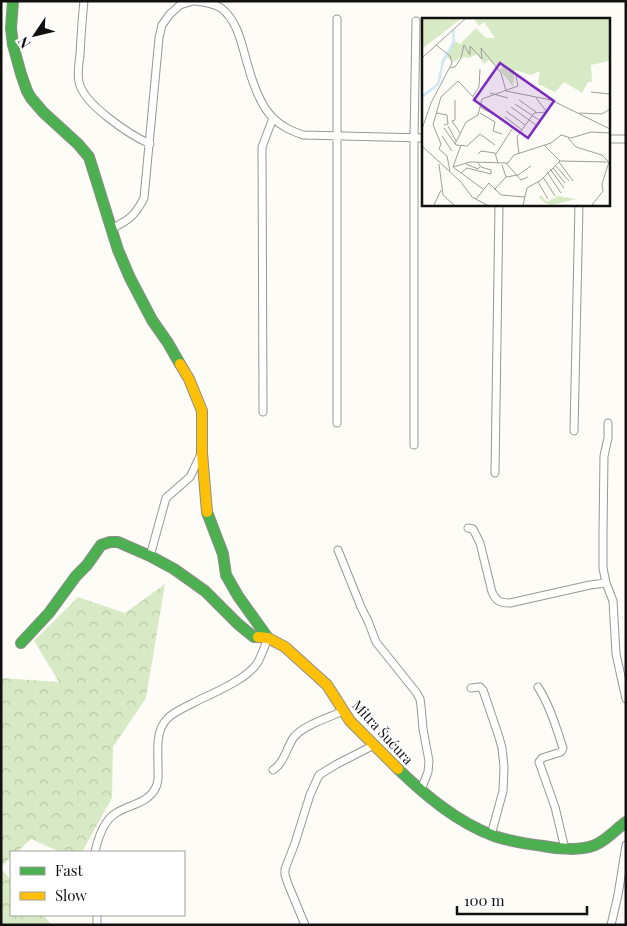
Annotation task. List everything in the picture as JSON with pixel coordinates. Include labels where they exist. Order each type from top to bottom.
[{"type":"street","points":[[13,1],[11,28],[14,52],[30,97],[89,157],[118,250],[141,302],[181,364],[196,394],[202,411],[202,453],[207,512],[222,554],[226,575],[238,596],[268,638],[257,663],[248,673],[181,709],[169,717],[162,725],[159,737],[158,781],[155,788],[147,798],[116,813],[108,820],[103,827],[95,851]]},
{"type":"street","points":[[84,1],[79,83],[98,109],[134,136],[150,144]]},
{"type":"street","points":[[111,229],[132,216],[138,210],[144,198],[159,38],[162,25],[180,5],[194,1],[208,2],[221,8],[232,19],[240,37],[255,88],[264,106],[273,118],[287,129],[303,135],[422,138]]},
{"type":"street","points":[[337,423],[338,20]]},
{"type":"street","points":[[414,445],[416,21]]},
{"type":"street","points":[[263,412],[262,147],[273,118]]},
{"type":"street","points":[[610,139],[626,139]]},
{"type":"street","points":[[495,473],[499,205]]},
{"type":"street","points":[[574,431],[579,205]]},
{"type":"street","points":[[608,423],[608,438],[604,456],[603,568],[613,601],[616,654],[626,699]]},
{"type":"street","points":[[150,556],[166,498],[190,477],[202,453]]},
{"type":"street","points":[[468,528],[473,529],[478,538],[492,592],[498,601],[510,603],[606,583]]},
{"type":"street","name":"Mitra Šućura","points":[[21,643],[49,613],[101,545],[118,542],[150,556],[206,591],[238,624],[254,637],[268,638],[285,647],[327,685],[343,712],[408,778],[421,790],[471,826],[491,835],[507,839],[551,848],[575,849],[595,844],[626,822]]},
{"type":"street","points":[[338,550],[376,642],[420,699],[429,761],[428,772],[421,790]]},
{"type":"street","points":[[471,688],[480,687],[483,690],[502,748],[504,767],[503,791],[491,835]]},
{"type":"street","points":[[538,688],[550,710],[563,748],[561,752],[542,758],[539,762],[556,807],[565,849]]},
{"type":"street","points":[[274,770],[282,762],[295,736],[312,725],[343,712]]},
{"type":"street","points":[[305,925],[288,884],[285,870],[310,795],[319,775],[374,745]]},
{"type":"street","points":[[611,925],[626,845]]},
{"type":"green space","points":[[165,584],[146,698],[113,747],[112,798],[83,851],[58,851],[31,839],[18,851],[10,851],[10,858],[1,867],[1,678],[59,682],[34,641],[78,597],[125,613]]},
{"type":"green space","points":[[1,869],[10,879],[10,916],[44,916],[52,925],[1,925]]},
{"type":"traffic: fast","points":[[13,1],[11,28],[13,45],[27,91],[43,112],[78,144],[89,157],[118,250],[130,278],[152,320],[180,364]]},
{"type":"traffic: fast","points":[[207,512],[223,554],[226,575],[238,596],[268,638]]},
{"type":"traffic: fast","points":[[21,643],[49,613],[101,545],[110,542],[118,542],[174,569],[205,591],[254,637],[258,637]]},
{"type":"traffic: fast","points":[[398,769],[455,816],[480,830],[512,841],[555,848],[583,848],[599,843],[626,822]]},
{"type":"traffic: slow","points":[[180,364],[189,379],[202,411],[202,453],[207,512]]},
{"type":"traffic: slow","points":[[258,637],[268,638],[285,647],[327,685],[350,721],[398,769]]}]
